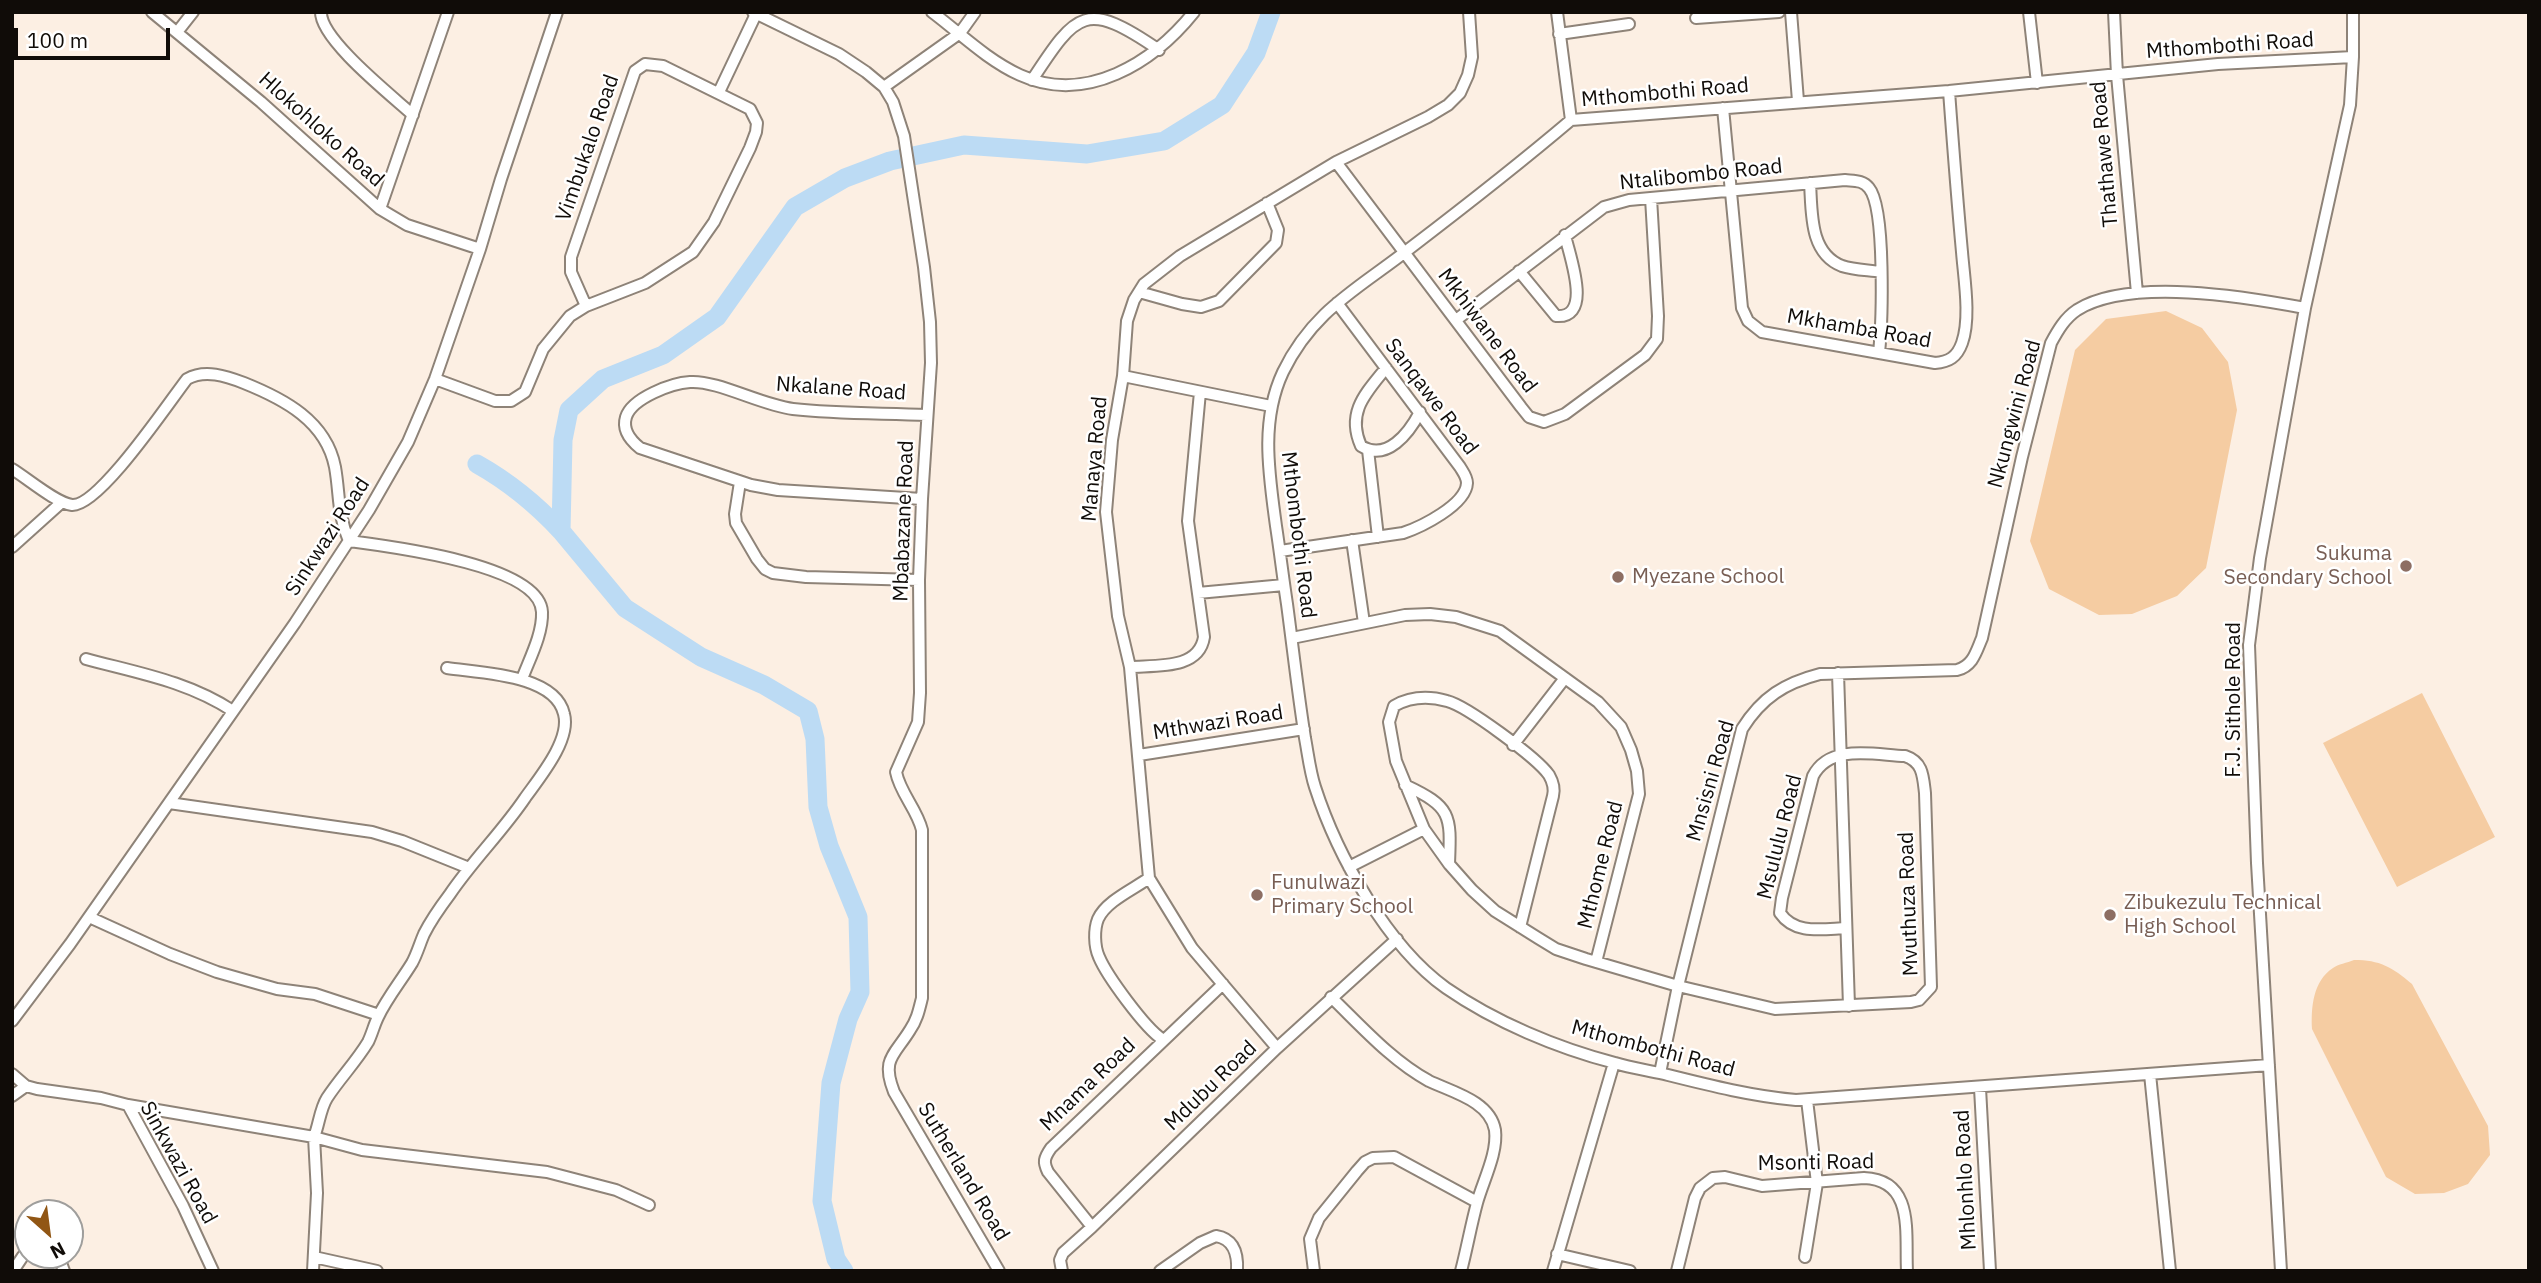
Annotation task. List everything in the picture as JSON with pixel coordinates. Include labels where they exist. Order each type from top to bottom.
[{"type":"street","name":"Hlokohloko Road","points":[[152,12],[261,102],[380,209],[407,225],[480,249]]},
{"type":"street","points":[[178,31],[192,12]]},
{"type":"street","points":[[321,12],[323,26],[335,43],[413,115]]},
{"type":"street","points":[[380,209],[448,12]]},
{"type":"street","name":"Sinkwazi Road","points":[[12,1021],[89,917],[233,711],[349,541],[408,442],[435,379],[557,12]]},
{"type":"street","points":[[932,12],[1006,67],[1032,80],[1053,84],[1082,84],[1121,73],[1158,50],[1194,12]]},
{"type":"street","points":[[884,87],[960,33],[975,12]]},
{"type":"street","name":"Manaya Road","points":[[1278,1048],[1192,948],[1149,878],[1130,667],[1118,616],[1106,512],[1127,321],[1134,300],[1144,284],[1170,264],[1336,162],[1448,105],[1460,93],[1468,75],[1472,57],[1469,12]]},
{"type":"street","points":[[1557,12],[1571,120]]},
{"type":"street","points":[[1696,18],[1779,12]]},
{"type":"street","points":[[1791,12],[1798,101]]},
{"type":"street","points":[[2029,12],[2037,83]]},
{"type":"street","name":"Thathawe Road","points":[[2114,12],[2117,75],[2137,293]]},
{"type":"street","name":"F.J. Sithole Road","points":[[2281,1271],[2256,863],[2249,645],[2260,558],[2305,308],[2350,105],[2354,57],[2353,12]]},
{"type":"street","points":[[719,92],[754,13]]},
{"type":"street","name":"Mbabazane Road","points":[[754,13],[839,54],[884,87],[893,102],[904,136],[911,177],[930,322],[931,363],[919,580],[918,722],[896,772],[922,830],[922,998],[918,1017],[888,1065],[894,1092]]},
{"type":"street","points":[[1032,80],[1072,22],[1086,14],[1114,18],[1131,27],[1158,50]]},
{"type":"street","points":[[1559,34],[1629,24]]},
{"type":"street","name":"Mthombothi Road","points":[[2269,1065],[1807,1100],[1765,1098],[1614,1063],[1512,1025],[1467,1001],[1427,972],[1397,939],[1349,867],[1313,783],[1284,585],[1268,449],[1271,406],[1282,374],[1307,331],[1336,303],[1404,254],[1571,120],[1949,91],[2218,64],[2354,57]]},
{"type":"street","name":"Vimbukalo Road","points":[[435,379],[495,401],[511,401],[525,392],[551,337],[570,316],[586,306],[645,283],[681,261],[702,242],[745,158],[756,132],[755,116],[750,109],[663,65],[645,64],[635,71],[571,257],[571,272],[586,306]]},
{"type":"street","name":"Mkhamba Road","points":[[1723,108],[1742,308],[1748,321],[1762,332],[1935,363],[1954,358],[1965,330],[1964,278],[1949,91]]},
{"type":"street","name":"Mkhiwane Road","points":[[1336,162],[1529,416],[1544,422],[1565,414],[1645,355],[1657,339],[1659,332],[1651,198]]},
{"type":"street","name":"Ntalibombo Road","points":[[1456,320],[1604,206],[1629,200],[1845,180],[1860,181],[1868,186],[1878,208],[1882,320],[1879,353]]},
{"type":"street","name":"Ntalibombo Road","points":[[1810,183],[1813,229],[1819,245],[1831,259],[1843,266],[1881,272]]},
{"type":"street","points":[[1139,292],[1201,307],[1219,301],[1276,243],[1278,230],[1267,203]]},
{"type":"street","points":[[1519,271],[1556,316],[1569,313],[1576,304],[1577,292],[1565,235]]},
{"type":"street","name":"Nkungwini Road","points":[[1957,670],[1973,661],[1982,638],[2022,457],[2051,343],[2060,326],[2075,311],[2092,302],[2115,295],[2137,293],[2259,299],[2305,308]]},
{"type":"street","name":"Sanqawe Road","points":[[1280,551],[1403,533],[1429,523],[1445,513],[1467,482],[1460,467],[1420,412],[1336,303]]},
{"type":"street","points":[[1386,368],[1360,404],[1356,414],[1354,424],[1361,446],[1368,450],[1381,451],[1400,440],[1413,426],[1420,412]]},
{"type":"street","points":[[12,469],[62,502],[80,504],[94,494],[128,457],[187,379],[200,374],[212,374],[266,392],[299,412],[317,427],[329,448],[335,468],[340,517],[349,541],[433,553],[507,578],[537,598],[542,613],[537,638],[522,679]]},
{"type":"street","points":[[1123,376],[1271,406]]},
{"type":"street","name":"Nkalane Road","points":[[740,482],[640,448],[632,442],[624,425],[628,412],[632,406],[661,389],[691,382],[704,383],[792,409],[928,415]]},
{"type":"street","points":[[1130,667],[1190,660],[1199,653],[1204,637],[1188,521],[1200,392]]},
{"type":"street","points":[[1368,450],[1378,537]]},
{"type":"street","points":[[919,580],[784,576],[765,569],[736,523],[740,482],[797,492],[922,499]]},
{"type":"street","points":[[12,547],[62,502]]},
{"type":"street","points":[[1352,540],[1364,623]]},
{"type":"street","points":[[1198,593],[1284,585]]},
{"type":"street","name":"Mthome Road","points":[[1292,638],[1405,615],[1456,617],[1500,631],[1598,702],[1621,727],[1632,750],[1639,794],[1596,962]]},
{"type":"street","points":[[86,659],[175,682],[201,692],[233,711]]},
{"type":"street","points":[[313,1271],[317,1193],[314,1137],[326,1099],[369,1040],[379,1015],[413,961],[435,915],[468,868],[490,845],[535,784],[560,743],[565,728],[565,714],[552,694],[522,679],[447,668]]},
{"type":"street","name":"Mnsisni Road","points":[[1660,1073],[1678,986],[1742,729],[1754,709],[1798,680],[1820,674],[1957,670]]},
{"type":"street","points":[[1838,673],[1849,1006]]},
{"type":"street","points":[[1520,927],[1554,790],[1546,772],[1513,745],[1565,678]]},
{"type":"street","name":"Mvuthuza Road","points":[[1513,745],[1488,724],[1456,704],[1433,698],[1402,701],[1394,706],[1389,722],[1396,761],[1424,829],[1449,864],[1495,911],[1556,949],[1678,986],[1774,1009],[1911,1002],[1919,999],[1931,987],[1926,807],[1922,770],[1915,759],[1905,757],[1840,754]]},
{"type":"street","name":"Mthwazi Road","points":[[1139,755],[1304,729]]},
{"type":"street","name":"Msululu Road","points":[[1840,754],[1820,766],[1811,782],[1780,913],[1786,922],[1795,928],[1846,928]]},
{"type":"street","points":[[1405,785],[1427,795],[1447,815],[1450,826],[1449,864]]},
{"type":"street","points":[[169,803],[372,832],[402,841],[468,868]]},
{"type":"street","points":[[1349,867],[1424,829]]},
{"type":"street","points":[[1149,878],[1105,909],[1098,920],[1096,945],[1099,957],[1137,1014],[1154,1034],[1163,1039]]},
{"type":"street","points":[[89,917],[217,972],[277,989],[315,993],[379,1015]]},
{"type":"street","name":"Mdubu Road","points":[[1061,1268],[1063,1253],[1331,997],[1397,939]]},
{"type":"street","name":"Mnama Road","points":[[1092,1227],[1048,1172],[1044,1163],[1045,1156],[1163,1039],[1223,984]]},
{"type":"street","points":[[1331,997],[1400,1060],[1427,1079],[1481,1107],[1489,1116],[1495,1129],[1495,1142],[1477,1202],[1461,1271]]},
{"type":"street","points":[[1553,1271],[1614,1063]]},
{"type":"street","points":[[12,1074],[26,1086],[12,1096]]},
{"type":"street","points":[[2150,1074],[2170,1271]]},
{"type":"street","name":"Sinkwazi Road","points":[[26,1086],[128,1105],[183,1206],[213,1271]]},
{"type":"street","name":"Mhlonhlo Road","points":[[1980,1088],[1990,1271]]},
{"type":"street","name":"Sutherland Road","points":[[894,1092],[999,1271]]},
{"type":"street","points":[[1805,1257],[1817,1183],[1807,1100]]},
{"type":"street","points":[[128,1105],[314,1137],[362,1150],[547,1171],[606,1187],[649,1205]]},
{"type":"street","points":[[1314,1271],[1310,1239],[1319,1218],[1357,1171],[1373,1158],[1394,1157],[1477,1202]]},
{"type":"street","name":"Msonti Road","points":[[1677,1271],[1695,1198],[1705,1182],[1725,1177],[1762,1186],[1864,1178],[1888,1182],[1898,1192],[1903,1206],[1907,1271]]},
{"type":"street","points":[[1160,1271],[1200,1243],[1216,1236],[1228,1239],[1235,1249],[1237,1271]]},
{"type":"street","points":[[1557,1254],[1630,1271]]},
{"type":"street","points":[[314,1257],[377,1271]]},
{"type":"shaded area","points":[[2166,311],[2202,328],[2228,362],[2237,410],[2206,568],[2177,596],[2132,614],[2099,615],[2049,589],[2030,541],[2075,350],[2106,319]]},
{"type":"shaded area","points":[[2422,693],[2495,837],[2397,887],[2323,743]]},
{"type":"shaded area","points":[[2354,960],[2371,961],[2385,966],[2412,984],[2488,1126],[2490,1155],[2468,1184],[2444,1193],[2415,1194],[2386,1177],[2312,1029],[2313,1003],[2321,980],[2335,967]]},
{"type":"waterway","points":[[844,1271],[836,1259],[822,1201],[831,1083],[848,1019],[860,992],[858,917],[829,846],[818,807],[815,739],[808,711],[764,685],[701,657],[625,608],[561,531],[563,440],[569,410],[603,379],[663,355],[717,317],[795,207],[845,178],[890,161],[964,145],[1087,154],[1164,141],[1222,105],[1256,53],[1271,12]]},
{"type":"waterway","points":[[477,464],[522,494],[561,531]]},
{"type":"place","name":"Sukuma Secondary School","points":[[2406,566]]},
{"type":"place","name":"Myezane School","points":[[1618,577]]},
{"type":"place","name":"Funulwazi Primary School","points":[[1257,895]]},
{"type":"place","name":"Zibukezulu Technical High School","points":[[2110,915]]}]
